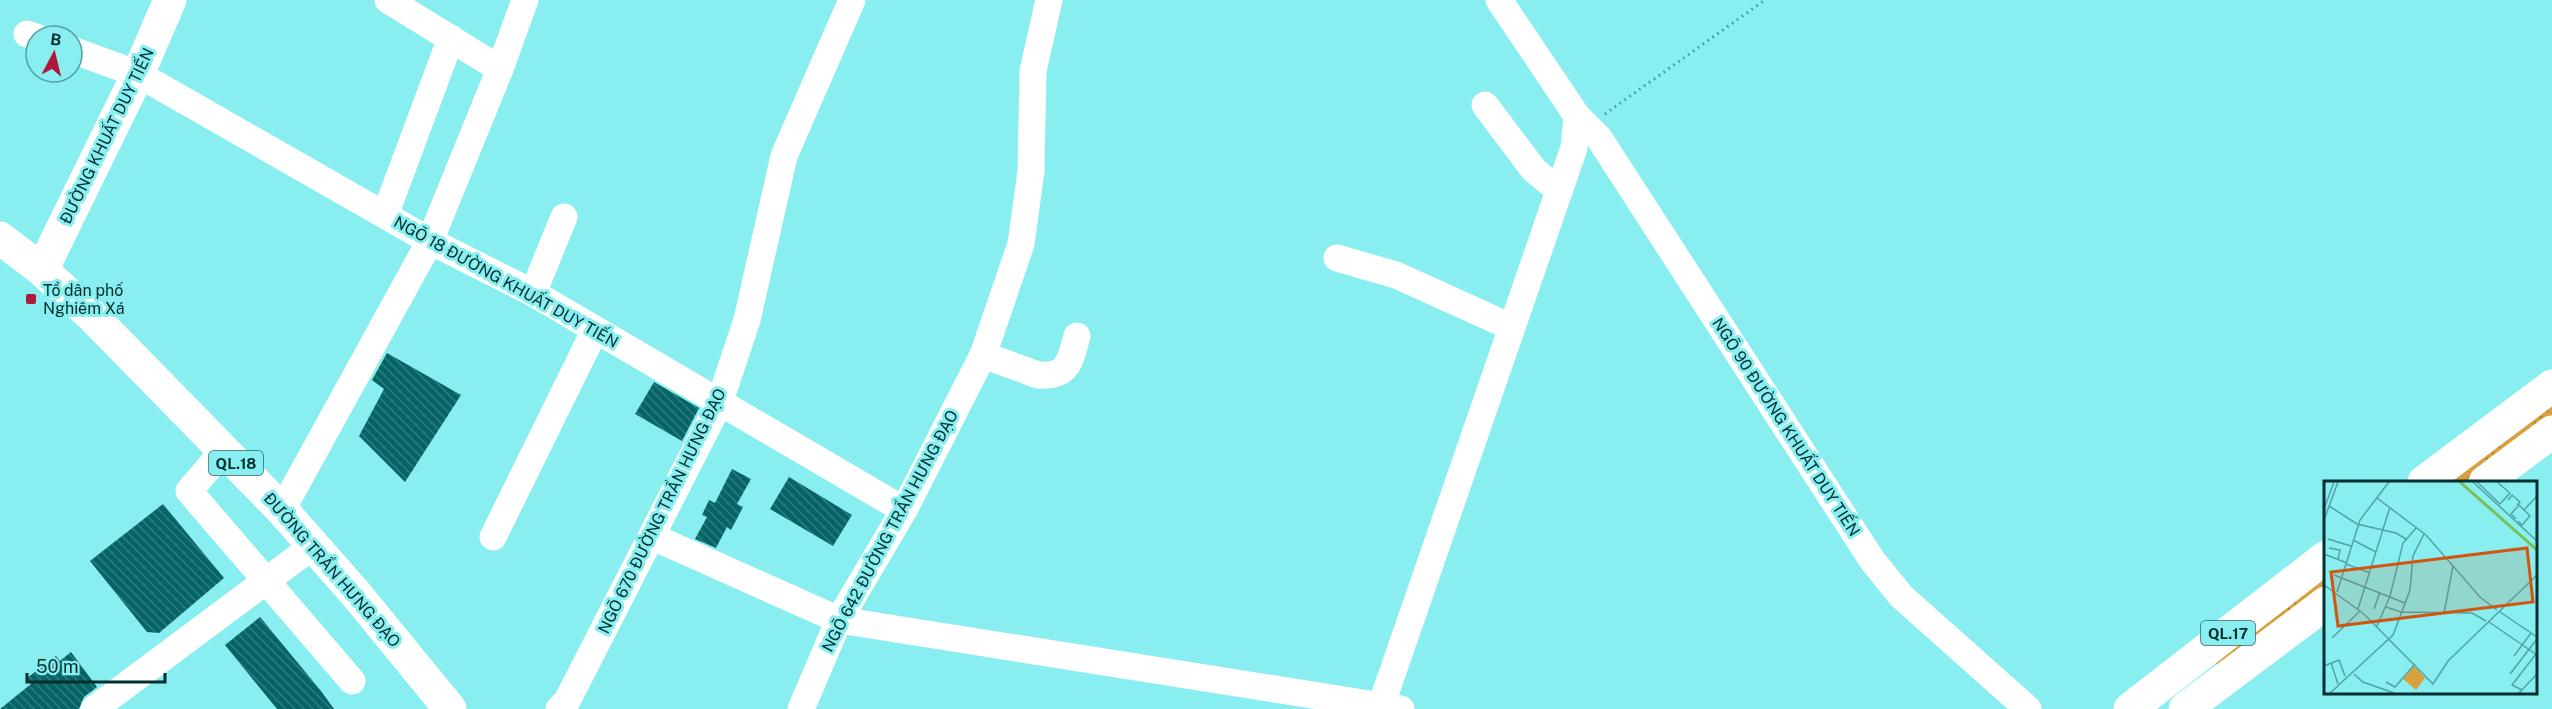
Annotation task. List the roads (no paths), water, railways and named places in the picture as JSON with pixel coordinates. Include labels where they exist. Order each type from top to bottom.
[{"type":"main road","name":"ĐƯỜNG KHUẤT DUY TIẾN","points":[[42,270],[138,74],[170,0]]},
{"type":"main road","name":"ĐƯỜNG TRẦN HƯNG ĐẠO","points":[[0,238],[42,270],[91,315],[282,510],[450,709]]},
{"type":"main road","points":[[2427,481],[2552,386]]},
{"type":"main road","points":[[2488,481],[2552,432]]},
{"type":"main road","name":"QL.17","points":[[2130,709],[2324,558]]},
{"type":"main road","name":"QL.17","points":[[2197,699],[2324,604]]},
{"type":"main road","points":[[2188,664],[2197,699]]},
{"type":"street","points":[[388,0],[500,69]]},
{"type":"street","points":[[282,510],[430,241],[500,69],[525,0]]},
{"type":"street","name":"NGÕ 670 ĐƯỜNG TRẦN HƯNG ĐẠO","points":[[559,709],[567,701],[719,404],[747,320],[784,156],[852,0]]},
{"type":"street","name":"NGÕ 642 ĐƯỜNG TRẦN HƯNG ĐẠO","points":[[801,709],[839,620],[904,510],[983,355],[1021,244],[1031,171],[1033,71],[1049,0]]},
{"type":"street","name":"NGÕ 90 ĐƯỜNG KHUẤT DUY TIẾN","points":[[1499,0],[1583,121],[1884,577],[1915,609],[2028,709]]},
{"type":"street","points":[[385,215],[451,39]]},
{"type":"street","name":"NGÕ 18 ĐƯỜNG KHUẤT DUY TIẾN","points":[[84,54],[138,74],[430,241],[532,293],[904,510]]},
{"type":"street","points":[[1485,105],[1534,170],[1558,190]]},
{"type":"street","points":[[652,537],[839,620],[1391,708],[1511,327],[1583,121]]},
{"type":"street","points":[[532,293],[564,217]]},
{"type":"street","points":[[1336,258],[1405,279],[1511,327]]},
{"type":"street","points":[[493,537],[595,330]]},
{"type":"street","points":[[983,355],[1038,375],[1047,376],[1063,370],[1069,364],[1077,336]]},
{"type":"street","points":[[223,451],[189,491],[352,681]]},
{"type":"street","points":[[94,709],[313,546]]},
{"type":"place","name":"Tổ dân phố Nghiêm Xá","points":[[31,299]]}]
